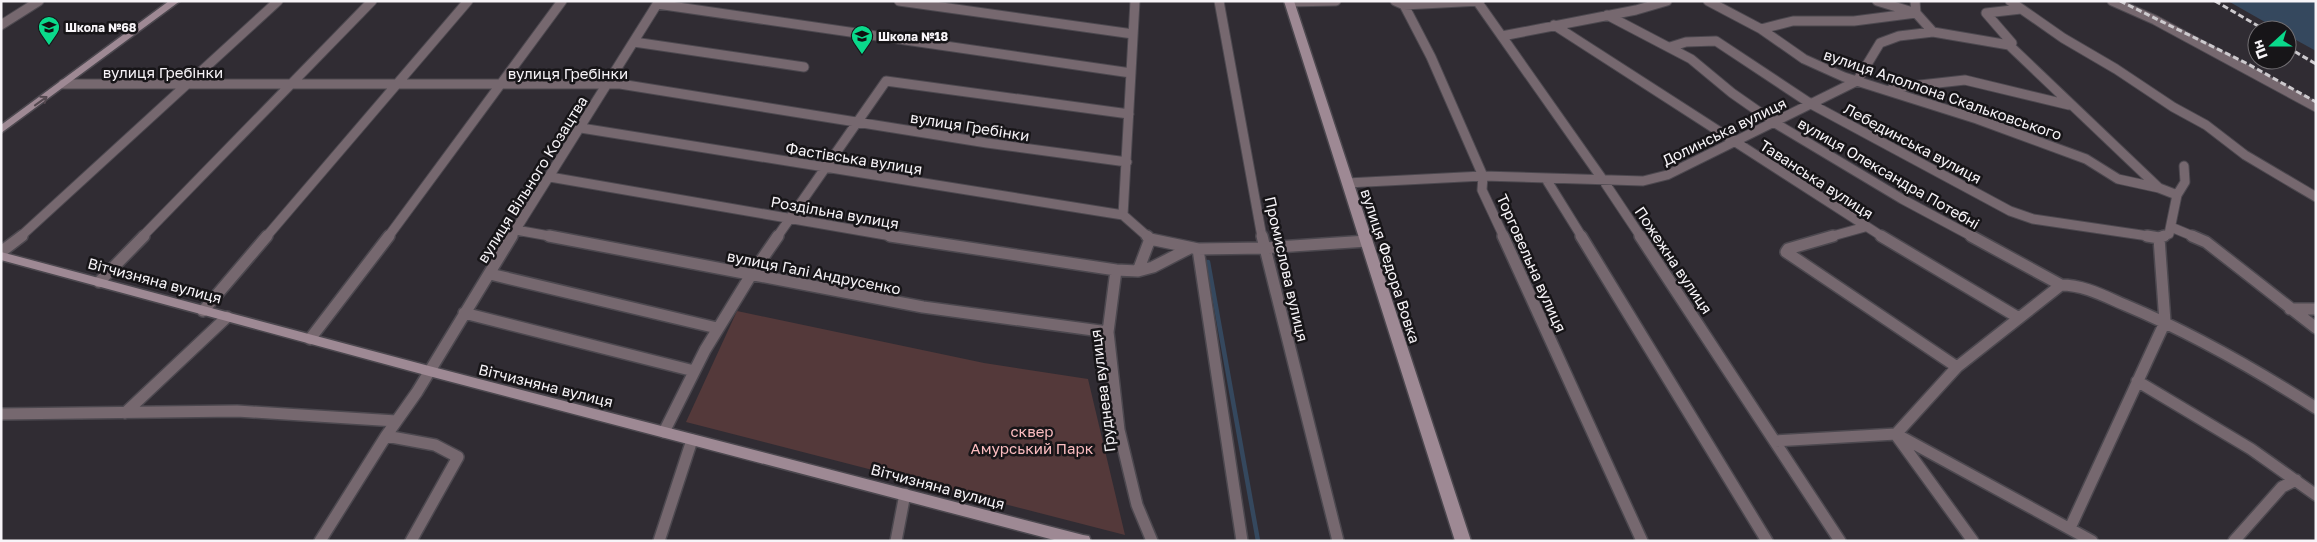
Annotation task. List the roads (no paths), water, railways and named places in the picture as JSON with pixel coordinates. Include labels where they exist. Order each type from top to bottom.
[{"type":"street","points":[[1,25],[39,1]]},
{"type":"street","points":[[1,130],[175,1]]},
{"type":"street","points":[[1,254],[278,1]]},
{"type":"street","points":[[99,282],[372,1]]},
{"type":"street","points":[[203,311],[468,1]]},
{"type":"street","points":[[310,339],[352,286],[562,1]]},
{"type":"street","points":[[900,1],[1133,34]]},
{"type":"street","points":[[1135,1],[1127,162],[1122,214],[1150,239],[1176,243],[1193,249],[1264,248],[1367,241]]},
{"type":"street","name":"Промислова вулиця","points":[[1219,1],[1264,248],[1338,541]]},
{"type":"street","points":[[1289,2],[1336,1]]},
{"type":"street","points":[[1400,3],[1478,1]]},
{"type":"street","name":"Пожежна вулиця","points":[[1478,1],[1603,180],[1840,541]]},
{"type":"street","points":[[1502,36],[1667,1]]},
{"type":"street","name":"вулиця Аполлона Скальковського","points":[[1708,1],[1761,29],[1804,59],[1856,81],[1977,119],[2086,159],[2118,178],[2159,188],[2177,195]]},
{"type":"street","points":[[1877,1],[1916,13],[1933,32]]},
{"type":"street","points":[[1915,1],[1916,13]]},
{"type":"street","points":[[2010,1],[2173,107],[2206,125],[2245,155],[2316,197]]},
{"type":"street","points":[[2112,1],[2155,20],[2316,107]]},
{"type":"street","name":"вулиця Федора Вовка","points":[[1289,2],[1463,541]]},
{"type":"street","points":[[658,3],[1131,73]]},
{"type":"street","name":"вулиця Вільного Козацтва","points":[[320,541],[386,436],[417,392],[464,313],[658,3]]},
{"type":"street","name":"Торговельна вулиця","points":[[1400,3],[1431,57],[1483,176],[1482,190],[1642,541]]},
{"type":"street","points":[[2010,45],[2012,43],[1986,13],[2021,9]]},
{"type":"street","points":[[1761,29],[1792,21],[1854,21],[1916,13]]},
{"type":"street","name":"вулиця Олександра Потебні","points":[[1607,15],[1691,59],[1732,93],[1775,123],[1902,199],[2061,285]]},
{"type":"street","name":"Таванська вулиця","points":[[1554,25],[1865,227],[2019,318]]},
{"type":"street","points":[[1856,81],[1880,43],[1899,36],[1933,32],[2010,45],[2070,105],[2159,188]]},
{"type":"street","name":"Лебединська вулиця","points":[[1670,47],[1686,42],[1716,41],[1812,104],[2010,211],[2032,219],[2159,238]]},
{"type":"street","points":[[634,42],[804,67]]},
{"type":"street","points":[[1889,91],[1893,88],[1965,80],[2070,105]]},
{"type":"street","points":[[664,432],[717,328],[751,275],[886,81],[1129,114]]},
{"type":"street","name":"Долинська вулиця","points":[[1347,184],[1483,176],[1643,181],[1668,175],[1856,81]]},
{"type":"street","name":"вулиця Гребінки","points":[[63,84],[187,86],[620,84],[856,122],[1127,162]]},
{"type":"street","name":"Фастівська вулиця","points":[[581,128],[1122,214]]},
{"type":"street","points":[[2070,528],[2165,322],[2159,238],[2169,234],[2177,195],[2185,182],[2184,166]]},
{"type":"street","name":"Роздільна вулиця","points":[[550,177],[946,246],[1116,270]]},
{"type":"street","points":[[1546,179],[1766,541]]},
{"type":"street","points":[[1865,227],[1791,248],[1786,252],[1957,367]]},
{"type":"street","points":[[2171,227],[2206,242],[2316,328]]},
{"type":"street","name":"вулиця Галі Андрусенко","points":[[516,230],[923,307],[1108,332]]},
{"type":"street","points":[[1138,271],[1150,239]]},
{"type":"street","points":[[1116,270],[1138,271],[1153,267],[1193,249]]},
{"type":"street","points":[[1193,249],[1242,541]]},
{"type":"street","name":"Вітчизняна вулиця","points":[[1,254],[429,372],[1083,541]]},
{"type":"street","name":"Груднева вулиця","points":[[1116,270],[1108,332],[1119,430],[1137,505],[1152,541]]},
{"type":"street","points":[[490,274],[717,328]]},
{"type":"street","points":[[1896,434],[1957,367],[2061,285],[2077,285],[2165,322],[2259,372],[2316,408]]},
{"type":"street","points":[[2290,309],[2316,309]]},
{"type":"street","points":[[464,313],[694,371]]},
{"type":"street","points":[[126,412],[227,317]]},
{"type":"street","points":[[2137,381],[2217,427],[2316,495]]},
{"type":"street","points":[[1,414],[237,411],[396,421]]},
{"type":"street","points":[[1896,434],[1908,454],[1973,541]]},
{"type":"street","points":[[1775,441],[1896,434],[2092,541]]},
{"type":"street","points":[[386,436],[435,445],[458,458],[410,541]]},
{"type":"street","points":[[659,541],[692,440]]},
{"type":"street","points":[[2234,541],[2282,487],[2296,480]]},
{"type":"street","points":[[896,541],[905,494]]},
{"type":"water","points":[[2228,1],[2316,1],[2316,51],[2297,41],[2297,20],[2261,20]]},
{"type":"waterway","points":[[1208,262],[1258,541]]},
{"type":"railway","points":[[2120,1],[2248,64],[2316,102]]},
{"type":"railway","points":[[2215,1],[2248,20]]},
{"type":"railway","points":[[2297,53],[2316,64]]},
{"type":"place","name":"Школа №68","points":[[49,46]]},
{"type":"place","name":"Школа №18","points":[[862,55]]},
{"type":"park label","name":"сквер Амурський Парк","points":[[1032,440]]}]
